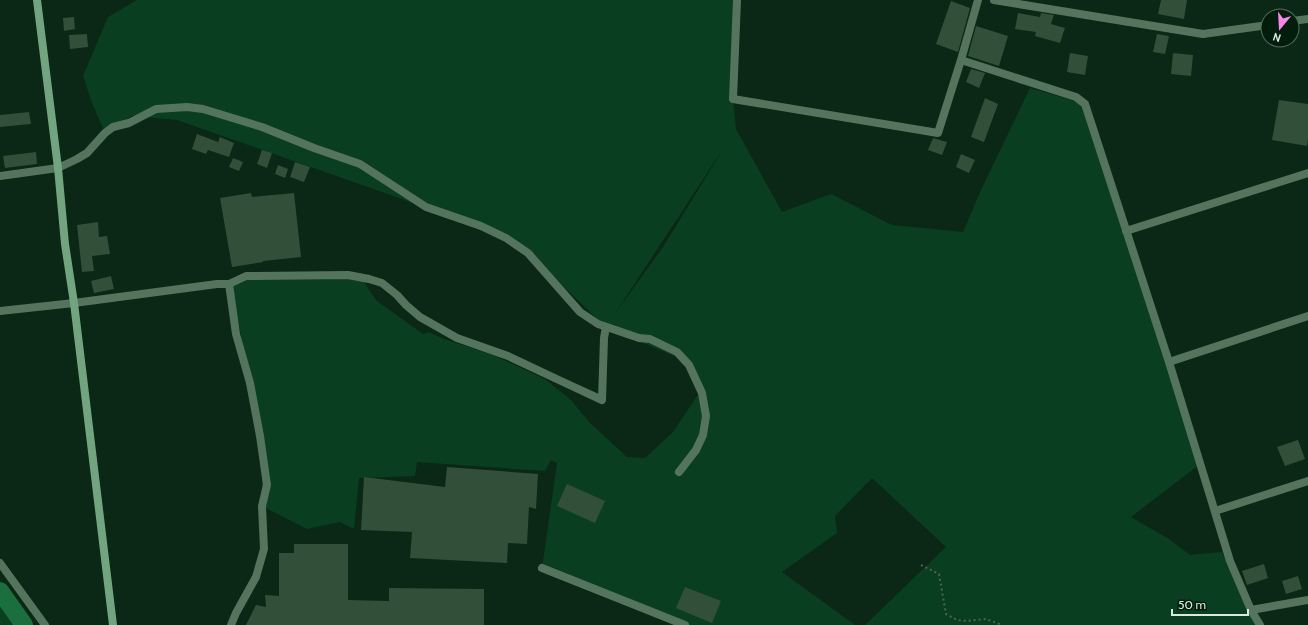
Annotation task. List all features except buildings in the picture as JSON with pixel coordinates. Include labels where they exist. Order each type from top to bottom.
[{"type":"street","points":[[37,0],[58,168],[65,244],[74,303],[113,625]]},
{"type":"street","points":[[737,0],[733,99],[938,133],[978,0]]},
{"type":"street","points":[[994,0],[1203,34],[1260,26]]},
{"type":"street","points":[[961,60],[1076,97],[1085,104],[1169,362],[1230,560],[1251,610],[1260,625]]},
{"type":"street","points":[[0,176],[58,168],[77,160],[87,153],[112,127],[129,123],[156,109],[187,107],[203,109],[262,127],[314,148],[360,164],[426,208],[481,226],[506,238],[528,253],[580,312],[598,324],[639,338],[650,339],[677,352],[689,365],[704,398],[706,416],[703,435],[696,450],[679,472]]},
{"type":"street","points":[[1126,231],[1308,173]]},
{"type":"street","points":[[0,311],[217,284],[229,284],[246,276],[348,275],[369,279],[382,284],[397,295],[420,317],[457,338],[508,356],[602,400],[604,338],[606,326]]},
{"type":"street","points":[[229,284],[236,334],[250,383],[267,485],[262,506],[264,548],[256,577],[231,625]]},
{"type":"street","points":[[1169,362],[1308,316]]},
{"type":"street","points":[[1215,511],[1308,481]]},
{"type":"street","points":[[0,563],[45,625]]},
{"type":"street","points":[[542,568],[685,625]]},
{"type":"street","points":[[1251,610],[1308,600]]},
{"type":"path","points":[[921,566],[939,574],[946,614],[957,620],[967,621],[986,619],[1002,625]]},
{"type":"green space","points":[[137,0],[737,0],[733,99],[736,129],[782,212],[831,194],[892,225],[963,232],[981,190],[1030,88],[1085,104],[1200,464],[1131,517],[1169,539],[1190,555],[1222,552],[1250,612],[1259,625],[865,625],[946,547],[872,478],[835,516],[837,533],[782,572],[855,625],[673,625],[542,568],[557,463],[551,460],[545,471],[417,462],[415,476],[359,478],[354,529],[340,522],[307,529],[262,506],[262,451],[240,330],[229,284],[254,276],[361,278],[377,301],[423,334],[429,332],[444,339],[493,355],[545,379],[571,400],[589,422],[627,457],[645,458],[673,432],[701,390],[686,361],[606,327],[528,253],[453,217],[177,120],[132,116],[105,133],[92,103],[83,76],[108,17]],"holes":[[[725,146],[663,247],[614,315]]]},
{"type":"green space","points":[[0,606],[13,625],[0,625]]},
{"type":"waterway","points":[[0,591],[24,625]]}]
